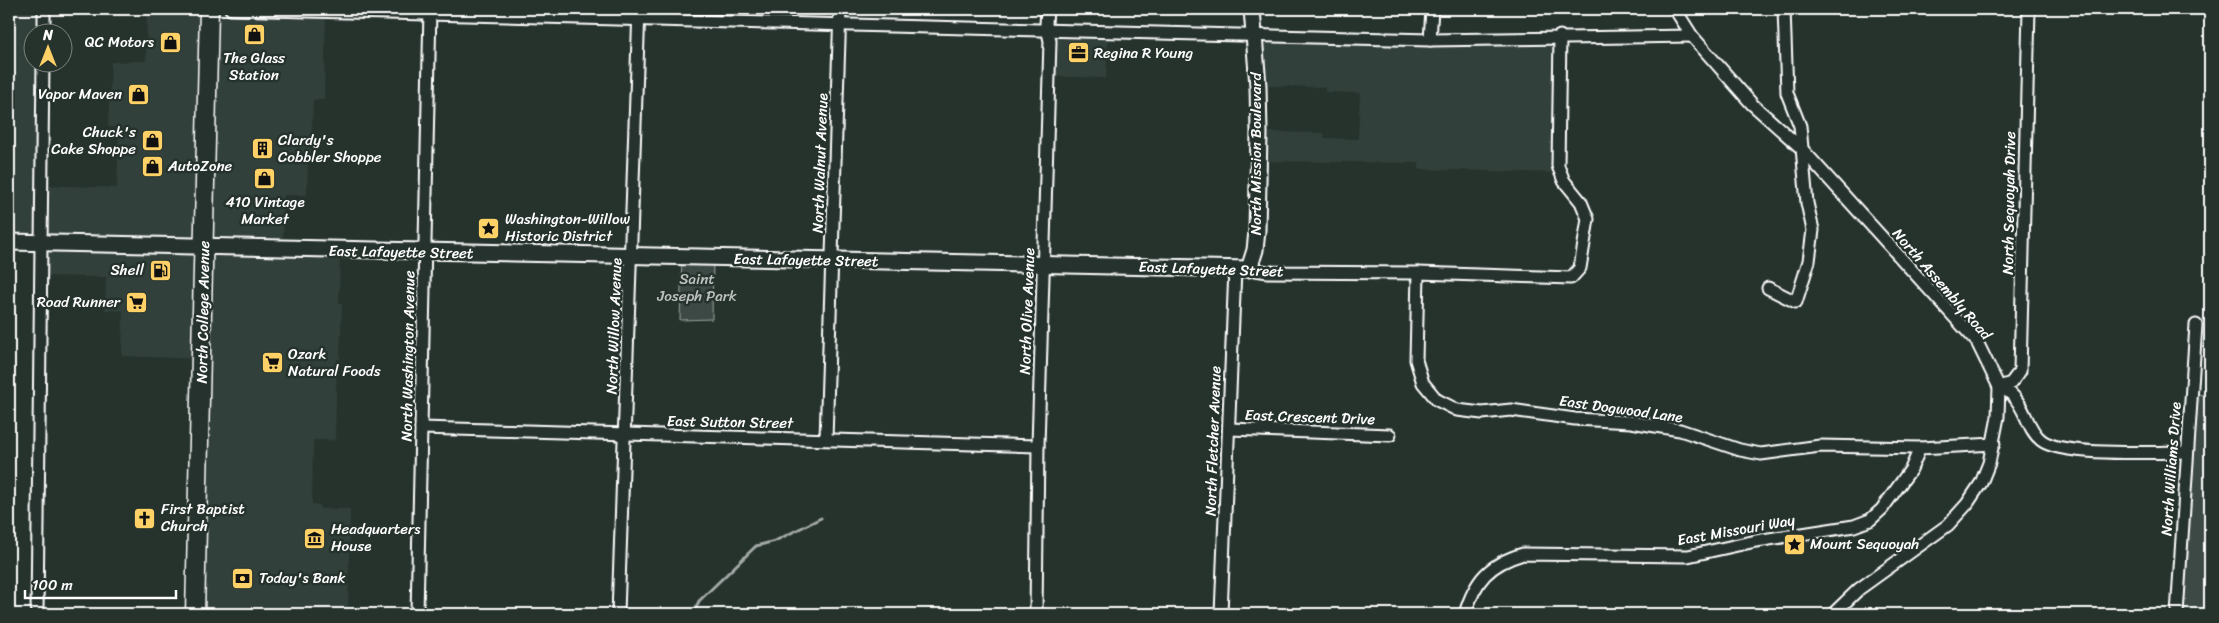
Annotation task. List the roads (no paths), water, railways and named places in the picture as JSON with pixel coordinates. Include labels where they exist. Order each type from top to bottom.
[{"type":"main road","name":"North College Avenue","points":[[195,614],[209,9]]},
{"type":"main road","name":"North Mission Boulevard","points":[[1242,269],[1255,250],[1256,231],[1259,108],[1252,9]]},
{"type":"main road","name":"East Lafayette Street","points":[[9,242],[425,253],[1242,269]]},
{"type":"street","points":[[44,9],[44,22]]},
{"type":"street","points":[[231,9],[639,14],[840,25],[1430,40],[1560,36],[1692,36]]},
{"type":"street","name":"North Walnut Avenue","points":[[826,439],[840,9]]},
{"type":"street","name":"North Olive Avenue","points":[[1036,614],[1038,446],[1050,41],[1047,9]]},
{"type":"street","points":[[1430,40],[1432,9]]},
{"type":"street","name":"North Assembly Road","points":[[1675,9],[1692,36],[1752,104],[1801,148],[1977,342],[1999,387],[1998,417],[1989,462],[1981,483],[1961,511],[1930,539],[1859,589],[1833,614]]},
{"type":"street","points":[[1768,288],[1796,302],[1809,261],[1813,230],[1807,203],[1800,126],[1787,93],[1784,9]]},
{"type":"street","name":"North Sequoyah Drive","points":[[1999,387],[2011,383],[2020,371],[2029,9]]},
{"type":"street","name":"North Washington Avenue","points":[[417,614],[430,11]]},
{"type":"street","name":"North Willow Avenue","points":[[618,614],[639,14]]},
{"type":"street","name":"East Lafayette Street","points":[[1242,269],[1268,272],[1418,272],[1571,278],[1580,268],[1588,219],[1581,202],[1564,181],[1558,166],[1560,36]]},
{"type":"street","points":[[37,614],[43,72]]},
{"type":"street","name":"North Fletcher Avenue","points":[[1221,614],[1229,429],[1242,269]]},
{"type":"street","name":"East Dogwood Lane","points":[[1418,272],[1416,360],[1422,383],[1437,400],[1457,410],[1482,413],[1511,410],[1575,418],[1631,422],[1680,430],[1740,450],[1761,454],[1820,446],[1920,448],[1994,444]]},
{"type":"street","name":"North Williams Drive","points":[[2177,614],[2186,452],[2196,325]]},
{"type":"street","points":[[1999,387],[2013,395],[2032,430],[2042,441],[2057,448],[2077,451],[2186,452]]},
{"type":"street","name":"East Sutton Street","points":[[422,428],[1038,446]]},
{"type":"street","name":"East Crescent Drive","points":[[1229,429],[1390,435]]},
{"type":"street","name":"East Missouri Way","points":[[1465,614],[1472,592],[1485,575],[1502,560],[1524,554],[1688,556],[1756,541],[1854,526],[1870,520],[1882,509],[1911,469],[1920,448]]},
{"type":"waterway","points":[[693,614],[699,601],[756,546],[775,541],[821,518]]},
{"type":"place","name":"The Glass Station","points":[[254,35]]},
{"type":"place","name":"QC Motors","points":[[170,42]]},
{"type":"place","name":"Regina R Young","points":[[1078,53]]},
{"type":"place","name":"Vapor Maven","points":[[138,94]]},
{"type":"place","name":"Chuck's Cake Shoppe","points":[[152,141]]},
{"type":"place","name":"Clardy's Cobbler Shoppe","points":[[262,149]]},
{"type":"place","name":"AutoZone","points":[[152,166]]},
{"type":"place","name":"410 Vintage Market","points":[[265,179]]},
{"type":"place","name":"Washington-Willow Historic District","points":[[489,228]]},
{"type":"place","name":"Shell","points":[[160,270]]},
{"type":"place","name":"Road Runner","points":[[136,302]]},
{"type":"place","name":"Ozark Natural Foods","points":[[272,363]]},
{"type":"place","name":"First Baptist Church","points":[[145,518]]},
{"type":"place","name":"Headquarters House","points":[[315,538]]},
{"type":"place","name":"Mount Sequoyah","points":[[1794,544]]},
{"type":"place","name":"Today's Bank","points":[[243,578]]},
{"type":"park label","name":"Saint Joseph Park","points":[[697,288]]}]
